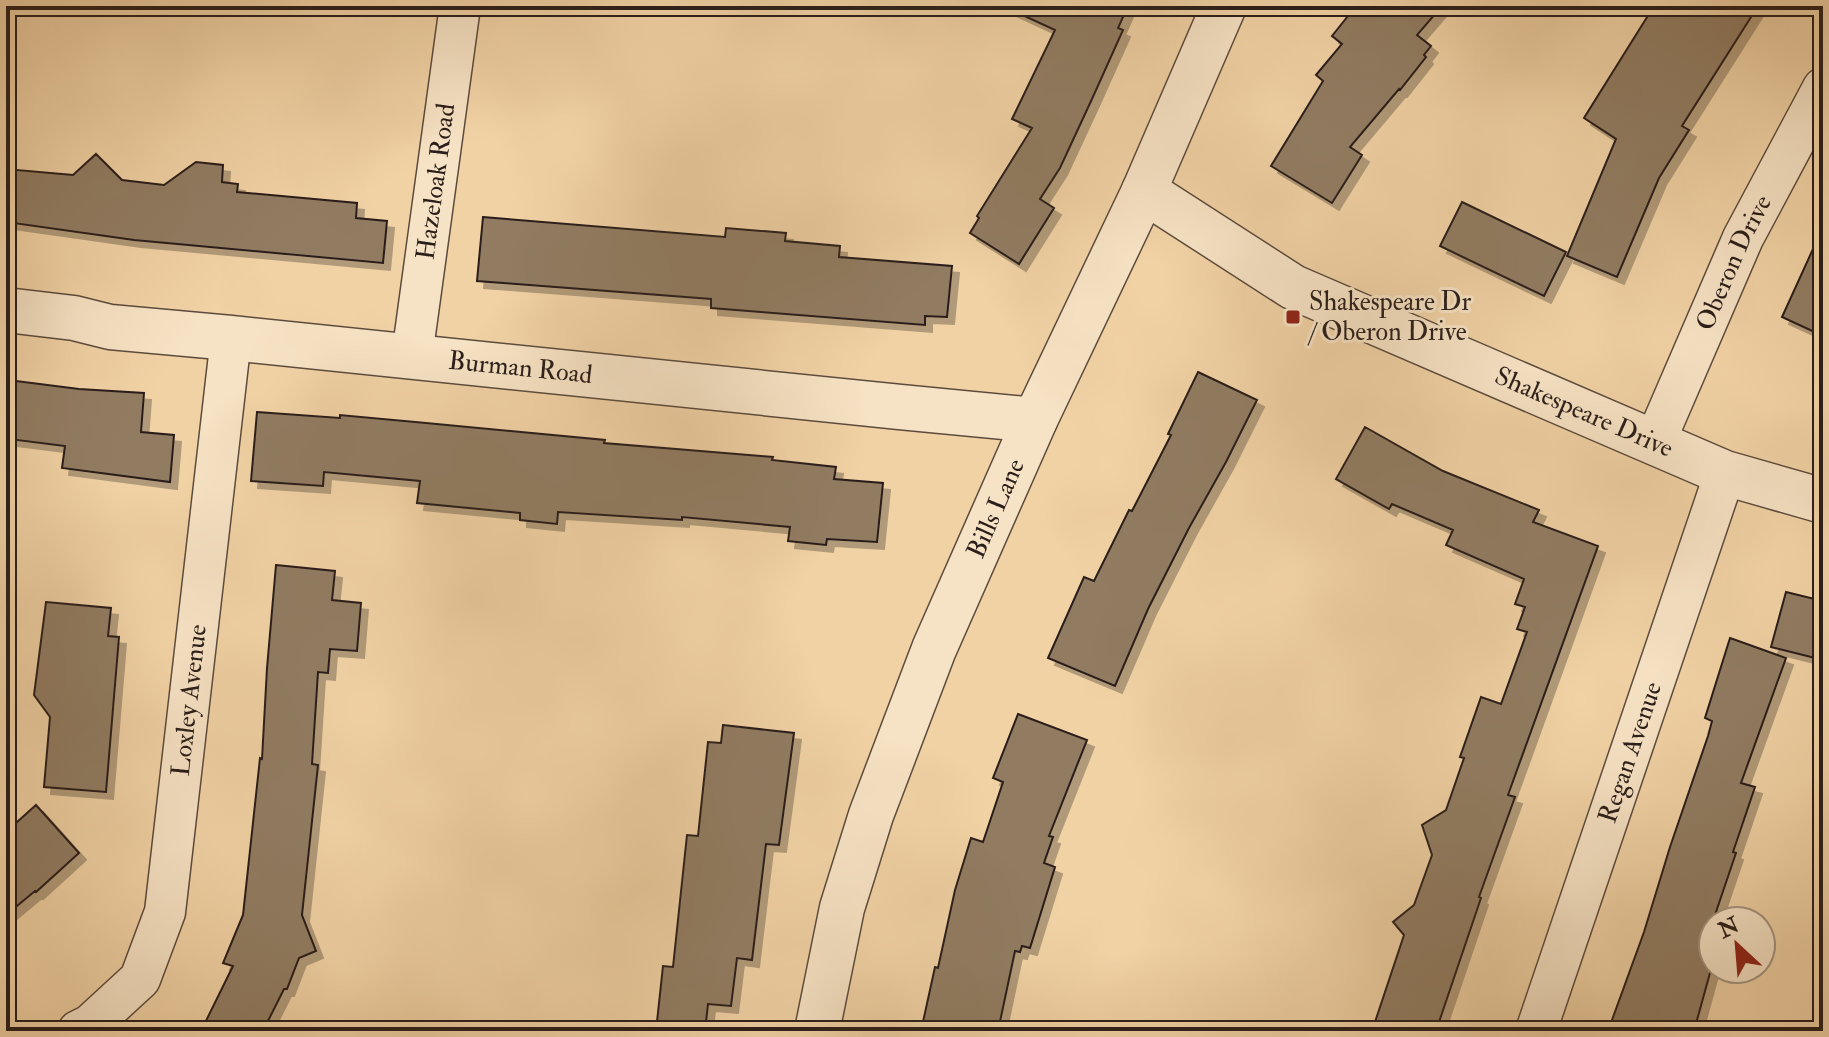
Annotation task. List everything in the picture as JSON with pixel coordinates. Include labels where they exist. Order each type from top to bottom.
[{"type":"street","name":"Hazeloak Road","points":[[412,356],[460,6]]},
{"type":"street","name":"Bills Lane","points":[[817,1031],[842,908],[871,815],[934,649],[1035,420],[1144,191],[1224,6]]},
{"type":"street","name":"Oberon Drive","points":[[1654,444],[1743,238],[1823,88]]},
{"type":"street","name":"Shakespeare Drive","points":[[1144,191],[1293,287],[1725,473],[1823,501]]},
{"type":"street","name":"Burman Road","points":[[6,310],[74,318],[110,327],[1035,420]]},
{"type":"street","name":"Loxley Avenue","points":[[78,1031],[90,1025],[140,979],[165,912],[231,338]]},
{"type":"street","name":"Regan Avenue","points":[[1536,1031],[1725,473]]},
{"type":"building","points":[[1003,6],[1128,6],[1118,28],[1123,30],[1092,99],[1060,168],[1040,199],[1054,208],[1019,264],[970,233],[979,218],[977,216],[1032,128],[1012,119],[1055,30]]},
{"type":"building","points":[[1356,6],[1442,6],[1417,35],[1431,46],[1424,55],[1426,57],[1350,147],[1362,155],[1332,203],[1271,166],[1323,81],[1316,75],[1342,44],[1332,36]]},
{"type":"building","points":[[1654,6],[1758,6],[1682,126],[1689,130],[1659,178],[1617,277],[1567,256],[1616,139],[1584,118]]},
{"type":"building","points":[[96,154],[122,180],[164,185],[196,162],[223,165],[222,182],[238,184],[237,192],[357,203],[356,218],[387,221],[383,263],[134,240],[6,222],[6,169],[73,175]]},
{"type":"building","points":[[1462,202],[1566,252],[1544,296],[1440,246]]},
{"type":"building","points":[[483,217],[725,237],[726,228],[786,233],[785,241],[840,246],[839,257],[952,266],[947,317],[925,316],[925,325],[711,308],[711,299],[477,281]]},
{"type":"building","points":[[1823,227],[1823,336],[1782,317]]},
{"type":"building","points":[[1198,372],[1257,400],[1148,609],[1115,686],[1048,658],[1084,577],[1094,581],[1129,510],[1132,511],[1171,435],[1168,434]]},
{"type":"building","points":[[16,381],[144,393],[141,432],[174,435],[170,482],[62,468],[65,446],[9,439]]},
{"type":"building","points":[[257,412],[340,418],[340,415],[605,440],[604,443],[773,457],[772,460],[836,467],[834,479],[883,483],[877,542],[827,539],[826,545],[788,541],[790,527],[682,517],[682,520],[558,512],[557,524],[520,520],[520,513],[417,503],[420,481],[324,472],[323,486],[251,481]]},
{"type":"building","points":[[1365,427],[1443,471],[1539,510],[1533,522],[1598,546],[1508,795],[1515,797],[1436,1031],[1372,1031],[1404,935],[1393,922],[1414,905],[1432,855],[1422,825],[1446,810],[1481,697],[1501,704],[1527,632],[1517,629],[1525,607],[1515,604],[1524,579],[1446,545],[1453,530],[1392,504],[1389,509],[1336,479]]},
{"type":"building","points":[[276,565],[335,571],[332,600],[361,603],[357,651],[330,649],[328,673],[318,672],[312,764],[318,765],[302,915],[316,951],[299,958],[287,989],[284,989],[263,1031],[201,1031],[233,966],[223,963],[243,915],[262,759]]},
{"type":"building","points":[[1786,592],[1823,601],[1823,660],[1771,647]]},
{"type":"building","points":[[46,602],[111,608],[108,636],[119,637],[106,792],[44,787],[50,717],[34,695]]},
{"type":"building","points":[[1730,638],[1786,658],[1741,783],[1755,787],[1718,905],[1697,905],[1697,985],[1707,985],[1694,1031],[1608,1031],[1708,736],[1712,721],[1705,718]]},
{"type":"building","points":[[1018,714],[1087,740],[1049,836],[1053,837],[1044,863],[1055,867],[1030,948],[1022,946],[1020,952],[1015,951],[998,1031],[921,1031],[955,890],[971,838],[983,842],[1003,782],[993,778]]},
{"type":"building","points":[[723,725],[794,733],[779,845],[766,844],[752,960],[737,958],[731,1006],[708,1004],[705,1031],[656,1031],[663,966],[673,967],[687,835],[698,836],[708,742],[721,743]]},
{"type":"building","points":[[36,805],[79,853],[6,915],[6,832]]},
{"type":"place","name":"Shakespeare Dr / Oberon Drive","points":[[1293,317]]}]
